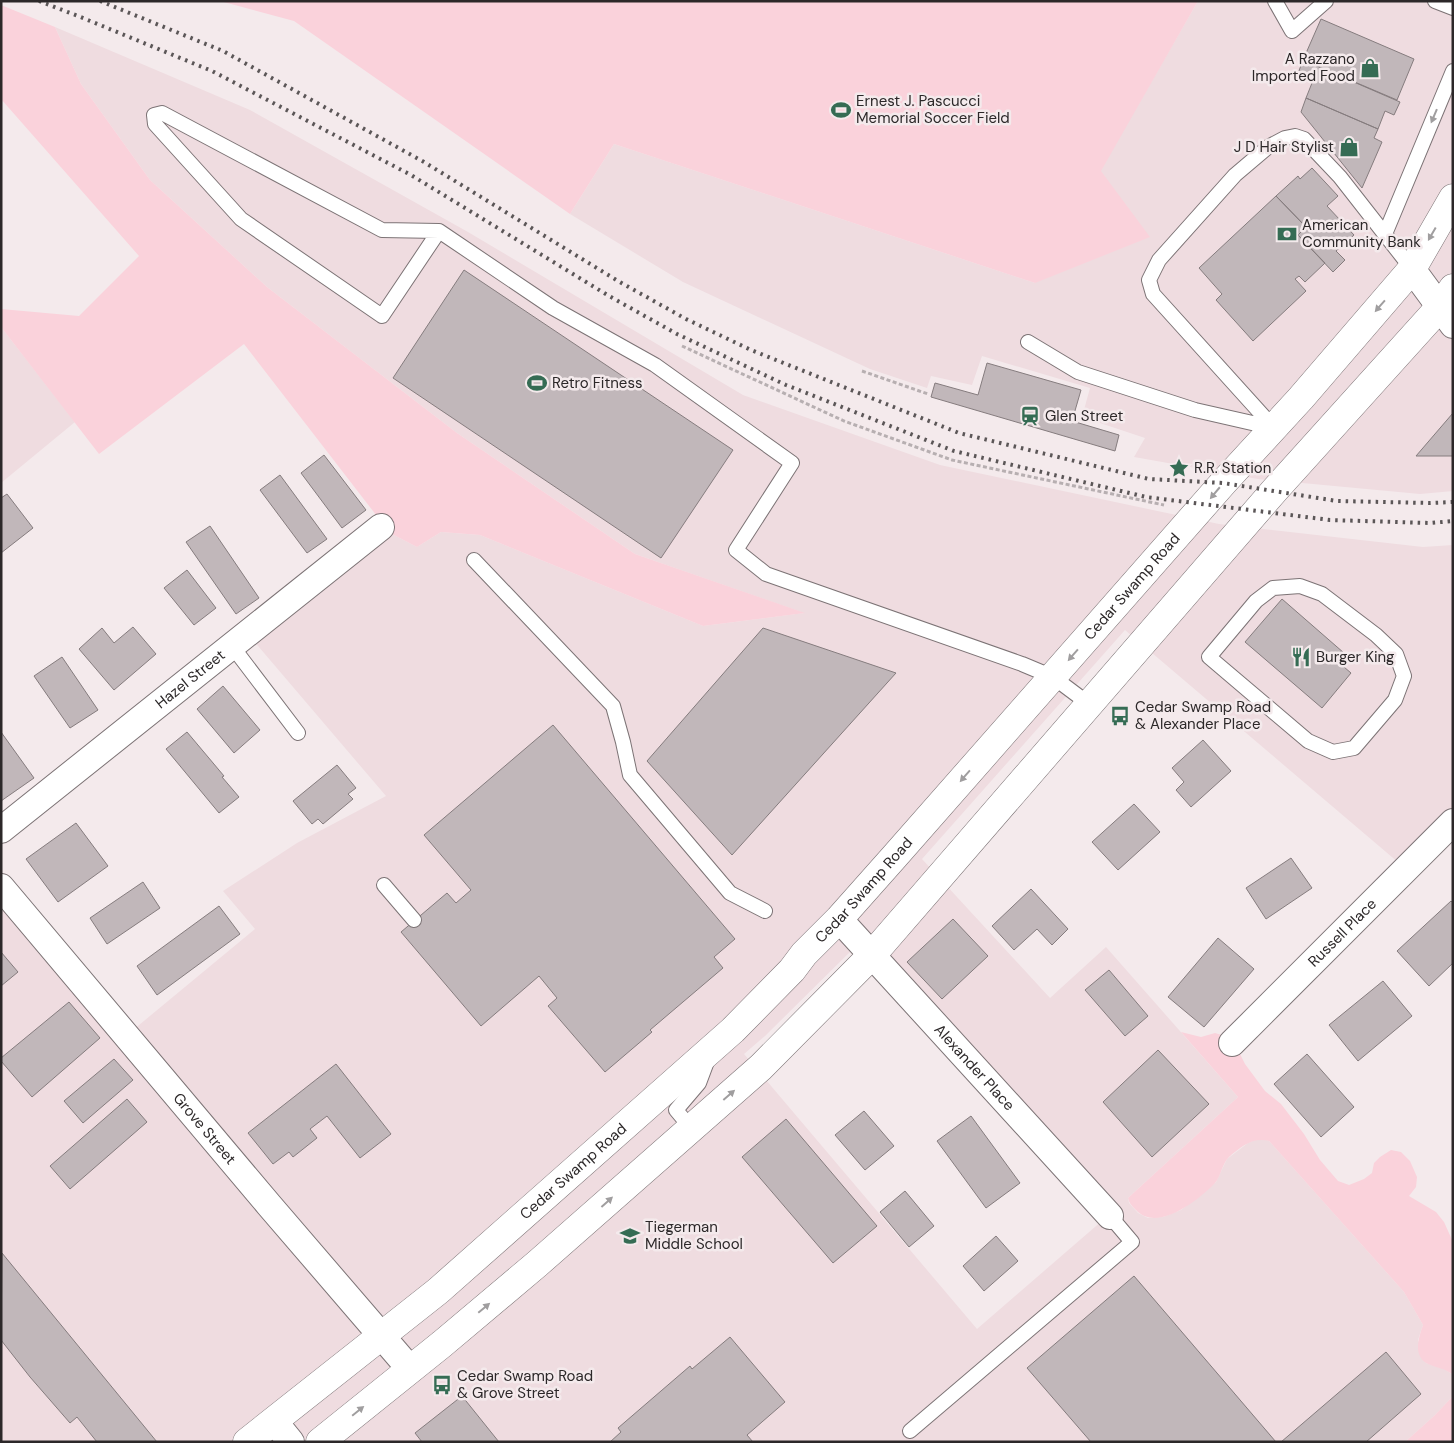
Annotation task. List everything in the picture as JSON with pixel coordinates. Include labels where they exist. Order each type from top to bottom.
[{"type":"main road","points":[[1412,269],[1453,198]]},
{"type":"main road","name":"Cedar Swamp Road","points":[[247,1442],[438,1291],[733,1030],[839,919],[1274,428],[1412,269]]},
{"type":"main road","points":[[320,1442],[537,1264],[761,1067],[872,955],[1274,491],[1448,307]]},
{"type":"street","points":[[1412,269],[1448,307]]},
{"type":"street","name":"Hazel Street","points":[[1,830],[381,527]]},
{"type":"street","name":"Russell Place","points":[[1232,1043],[1453,822]]},
{"type":"street","name":"Grove Street","points":[[1,887],[410,1369]]},
{"type":"street","name":"Alexander Place","points":[[839,919],[1110,1216]]},
{"type":"street","points":[[274,1420],[291,1442]]},
{"type":"lane","points":[[1275,1],[1292,31],[1326,1]]},
{"type":"lane","points":[[1435,1],[1453,8]]},
{"type":"lane","points":[[1385,234],[1453,71]]},
{"type":"lane","points":[[439,231],[382,316],[241,220],[156,124],[154,115],[162,113],[382,230],[439,231],[553,308],[654,365],[792,463],[736,550],[766,574],[913,624],[1053,677],[1089,704]]},
{"type":"lane","points":[[1274,428],[1152,294],[1149,280],[1159,260],[1235,175],[1268,147],[1285,138],[1295,136],[1304,138],[1340,177],[1412,269]]},
{"type":"lane","points":[[1028,342],[1078,372],[1195,410],[1274,428]]},
{"type":"lane","points":[[474,560],[613,706],[630,775],[730,893],[765,911]]},
{"type":"lane","points":[[1300,586],[1322,594],[1376,635],[1396,654],[1404,676],[1395,700],[1354,748],[1332,752],[1308,741],[1209,657],[1256,601],[1273,588],[1300,586]]},
{"type":"lane","points":[[232,646],[298,733]]},
{"type":"lane","points":[[384,885],[414,920]]},
{"type":"lane","points":[[691,1128],[676,1110],[700,1083],[711,1049]]},
{"type":"lane","points":[[910,1431],[1132,1242],[1110,1216]]},
{"type":"path","points":[[682,346],[844,421],[952,460],[1164,505]]},
{"type":"path","points":[[862,371],[928,394]]},
{"type":"shaded area","name":"Ernest J. Pascucci Memorial Soccer Field","points":[[220,1],[1198,1],[1101,171],[1150,237],[1035,283],[614,144],[570,214],[294,21]]},
{"type":"shaded area","points":[[1198,1],[1453,1],[1453,491],[1420,494],[1258,479],[1134,457],[1145,438],[1082,417],[1090,388],[982,356],[972,385],[931,376],[927,388],[870,369],[683,282],[570,214],[614,144],[1035,283]]},
{"type":"shaded area","points":[[1,5],[55,27],[81,84],[150,180],[267,287],[457,433],[635,554],[805,613],[703,626],[480,535],[441,532],[417,547],[390,533],[244,344],[99,454],[1,327],[1,309],[79,316],[139,256],[1,99]]},
{"type":"shaded area","points":[[55,27],[250,110],[468,232],[743,395],[940,465],[1219,524],[1423,547],[1453,545],[1453,817],[1406,869],[1125,630],[922,859],[1050,998],[1106,947],[1238,1097],[1128,1198],[1129,1203],[1138,1213],[1148,1218],[1163,1217],[1181,1210],[1216,1182],[1227,1159],[1248,1143],[1260,1138],[1269,1141],[1404,1292],[1423,1325],[1418,1340],[1426,1363],[1443,1368],[1453,1375],[1453,1396],[1435,1415],[1405,1442],[1,1442],[1,876],[133,1030],[255,929],[223,891],[297,843],[386,796],[252,639],[390,533],[417,547],[441,532],[480,535],[703,626],[804,613],[635,554],[457,433],[267,287],[150,180],[81,84]],"holes":[[[856,946],[1103,1220],[977,1329],[744,1054],[765,1036]]]},
{"type":"shaded area","points":[[1,327],[75,422],[1,483]]},
{"type":"shaded area","points":[[1181,1032],[1201,1037],[1215,1033],[1225,1036],[1239,1052],[1245,1064],[1265,1091],[1281,1104],[1304,1134],[1320,1160],[1338,1181],[1349,1185],[1364,1179],[1372,1173],[1374,1163],[1391,1150],[1401,1152],[1410,1161],[1417,1177],[1416,1187],[1409,1196],[1436,1212],[1444,1222],[1453,1242],[1453,1375],[1423,1361],[1418,1351],[1418,1346],[1423,1325],[1404,1292],[1269,1141],[1253,1141],[1238,1149],[1229,1157],[1215,1183],[1199,1198],[1177,1212],[1155,1218],[1145,1216],[1132,1206],[1128,1198],[1238,1097]]},
{"type":"shaded area","points":[[1453,1396],[1453,1442],[1405,1442],[1435,1415]]},
{"type":"building","points":[[1321,19],[1414,59],[1397,100],[1303,60]]},
{"type":"building","points":[[1303,60],[1400,102],[1394,115],[1385,111],[1378,129],[1306,98],[1312,83],[1297,76]]},
{"type":"building","points":[[1306,98],[1378,129],[1374,138],[1382,142],[1362,188],[1301,112]]},
{"type":"building","points":[[1312,168],[1338,196],[1327,206],[1354,235],[1336,251],[1345,260],[1333,272],[1298,235],[1306,227],[1276,196],[1298,176],[1300,179]]},
{"type":"building","points":[[1276,196],[1306,227],[1298,235],[1325,263],[1305,282],[1299,276],[1295,279],[1306,291],[1253,341],[1216,300],[1222,294],[1199,268]]},
{"type":"building","points":[[464,270],[733,450],[661,558],[393,378]]},
{"type":"building","name":"Glen Street","points":[[987,363],[1081,390],[1072,421],[1119,435],[1115,451],[931,397],[935,383],[978,395]]},
{"type":"building","points":[[1453,413],[1453,456],[1416,456]]},
{"type":"building","points":[[324,455],[366,510],[342,528],[301,473]]},
{"type":"building","points":[[280,475],[327,539],[307,553],[260,490]]},
{"type":"building","points":[[7,494],[33,528],[1,553],[1,498]]},
{"type":"building","points":[[210,526],[259,598],[236,614],[186,542]]},
{"type":"building","points":[[187,570],[216,608],[194,625],[164,588]]},
{"type":"building","name":"Burger King","points":[[1282,599],[1344,653],[1337,661],[1351,673],[1322,708],[1245,642]]},
{"type":"building","points":[[133,627],[156,654],[114,690],[79,649],[102,628],[114,643]]},
{"type":"building","points":[[763,628],[896,673],[732,855],[647,761]]},
{"type":"building","points":[[62,657],[98,710],[70,728],[34,676]]},
{"type":"building","points":[[223,686],[260,730],[234,753],[197,709]]},
{"type":"building","points":[[553,725],[735,939],[714,957],[723,968],[650,1030],[652,1032],[605,1072],[548,1006],[557,998],[539,976],[481,1026],[401,932],[447,893],[456,903],[471,890],[424,835]]},
{"type":"building","points":[[1,732],[34,778],[1,801]]},
{"type":"building","points":[[187,732],[239,797],[219,813],[166,749]]},
{"type":"building","points":[[1203,740],[1231,771],[1191,807],[1176,790],[1184,782],[1172,768]]},
{"type":"building","points":[[337,765],[356,788],[348,794],[353,799],[323,824],[318,819],[312,824],[293,801]]},
{"type":"building","points":[[1134,804],[1160,832],[1118,870],[1092,842]]},
{"type":"building","points":[[76,823],[108,866],[58,902],[26,859]]},
{"type":"building","points":[[1291,858],[1312,888],[1266,919],[1246,888]]},
{"type":"building","points":[[143,882],[160,908],[107,944],[90,918]]},
{"type":"building","points":[[1031,889],[1068,929],[1052,945],[1037,929],[1014,950],[992,926]]},
{"type":"building","points":[[1451,901],[1453,903],[1453,963],[1429,986],[1397,951]]},
{"type":"building","points":[[219,906],[240,934],[157,995],[137,966]]},
{"type":"building","points":[[953,919],[988,956],[942,999],[907,962]]},
{"type":"building","points":[[1218,938],[1254,969],[1204,1027],[1168,997]]},
{"type":"building","points":[[1,952],[18,972],[1,986]]},
{"type":"building","points":[[1109,970],[1148,1016],[1125,1036],[1085,990]]},
{"type":"building","points":[[1383,981],[1412,1016],[1358,1061],[1329,1025]]},
{"type":"building","points":[[69,1002],[100,1038],[32,1097],[1,1061],[1,1058]]},
{"type":"building","points":[[1158,1050],[1209,1104],[1152,1157],[1103,1102]]},
{"type":"building","points":[[1307,1054],[1354,1107],[1321,1137],[1274,1084]]},
{"type":"building","points":[[114,1059],[133,1080],[83,1123],[64,1101]]},
{"type":"building","points":[[336,1064],[391,1134],[360,1158],[327,1116],[310,1129],[317,1138],[293,1157],[289,1152],[273,1164],[248,1133]]},
{"type":"building","points":[[127,1099],[147,1122],[70,1189],[50,1166]]},
{"type":"building","points":[[864,1111],[894,1146],[865,1170],[835,1135]]},
{"type":"building","points":[[971,1116],[1020,1183],[986,1208],[937,1141]]},
{"type":"building","points":[[786,1119],[877,1226],[833,1263],[742,1157]]},
{"type":"building","points":[[905,1191],[934,1226],[909,1247],[880,1212]]},
{"type":"building","points":[[996,1236],[1018,1261],[984,1291],[963,1266]]},
{"type":"building","points":[[2,1253],[157,1442],[97,1442],[77,1417],[70,1423],[30,1377],[1,1340]]},
{"type":"building","points":[[1134,1276],[1276,1442],[1091,1442],[1027,1368]]},
{"type":"building","points":[[730,1337],[785,1402],[747,1435],[753,1442],[610,1442],[621,1432],[618,1428],[690,1366],[692,1369]]},
{"type":"building","points":[[1386,1352],[1421,1394],[1366,1442],[1281,1442]]},
{"type":"building","points":[[462,1396],[499,1442],[422,1442],[415,1433]]},
{"type":"railway","points":[[39,1],[212,71],[411,175],[609,296],[677,334],[786,385],[954,451],[1146,497],[1330,520],[1430,523],[1453,521]]},
{"type":"railway","points":[[100,1],[223,51],[424,162],[618,281],[686,319],[751,350],[959,433],[1149,479],[1223,483],[1337,501],[1453,502]]},
{"type":"place","name":"A Razzano Imported Food","points":[[1370,68]]},
{"type":"place","name":"Ernest J. Pascucci Memorial Soccer Field","points":[[841,110]]},
{"type":"place","name":"J D Hair Stylist","points":[[1349,147]]},
{"type":"place","name":"American Community Bank","points":[[1287,234]]},
{"type":"place","name":"Retro Fitness","points":[[537,383]]},
{"type":"place","name":"Glen Street","points":[[1030,416]]},
{"type":"place","name":"R.R. Station","points":[[1179,468]]},
{"type":"place","name":"Burger King","points":[[1301,657]]},
{"type":"place","name":"Cedar Swamp Road & Alexander Place","points":[[1120,716]]},
{"type":"place","name":"Tiegerman Middle School","points":[[630,1236]]},
{"type":"place","name":"Cedar Swamp Road & Grove Street","points":[[442,1385]]}]
